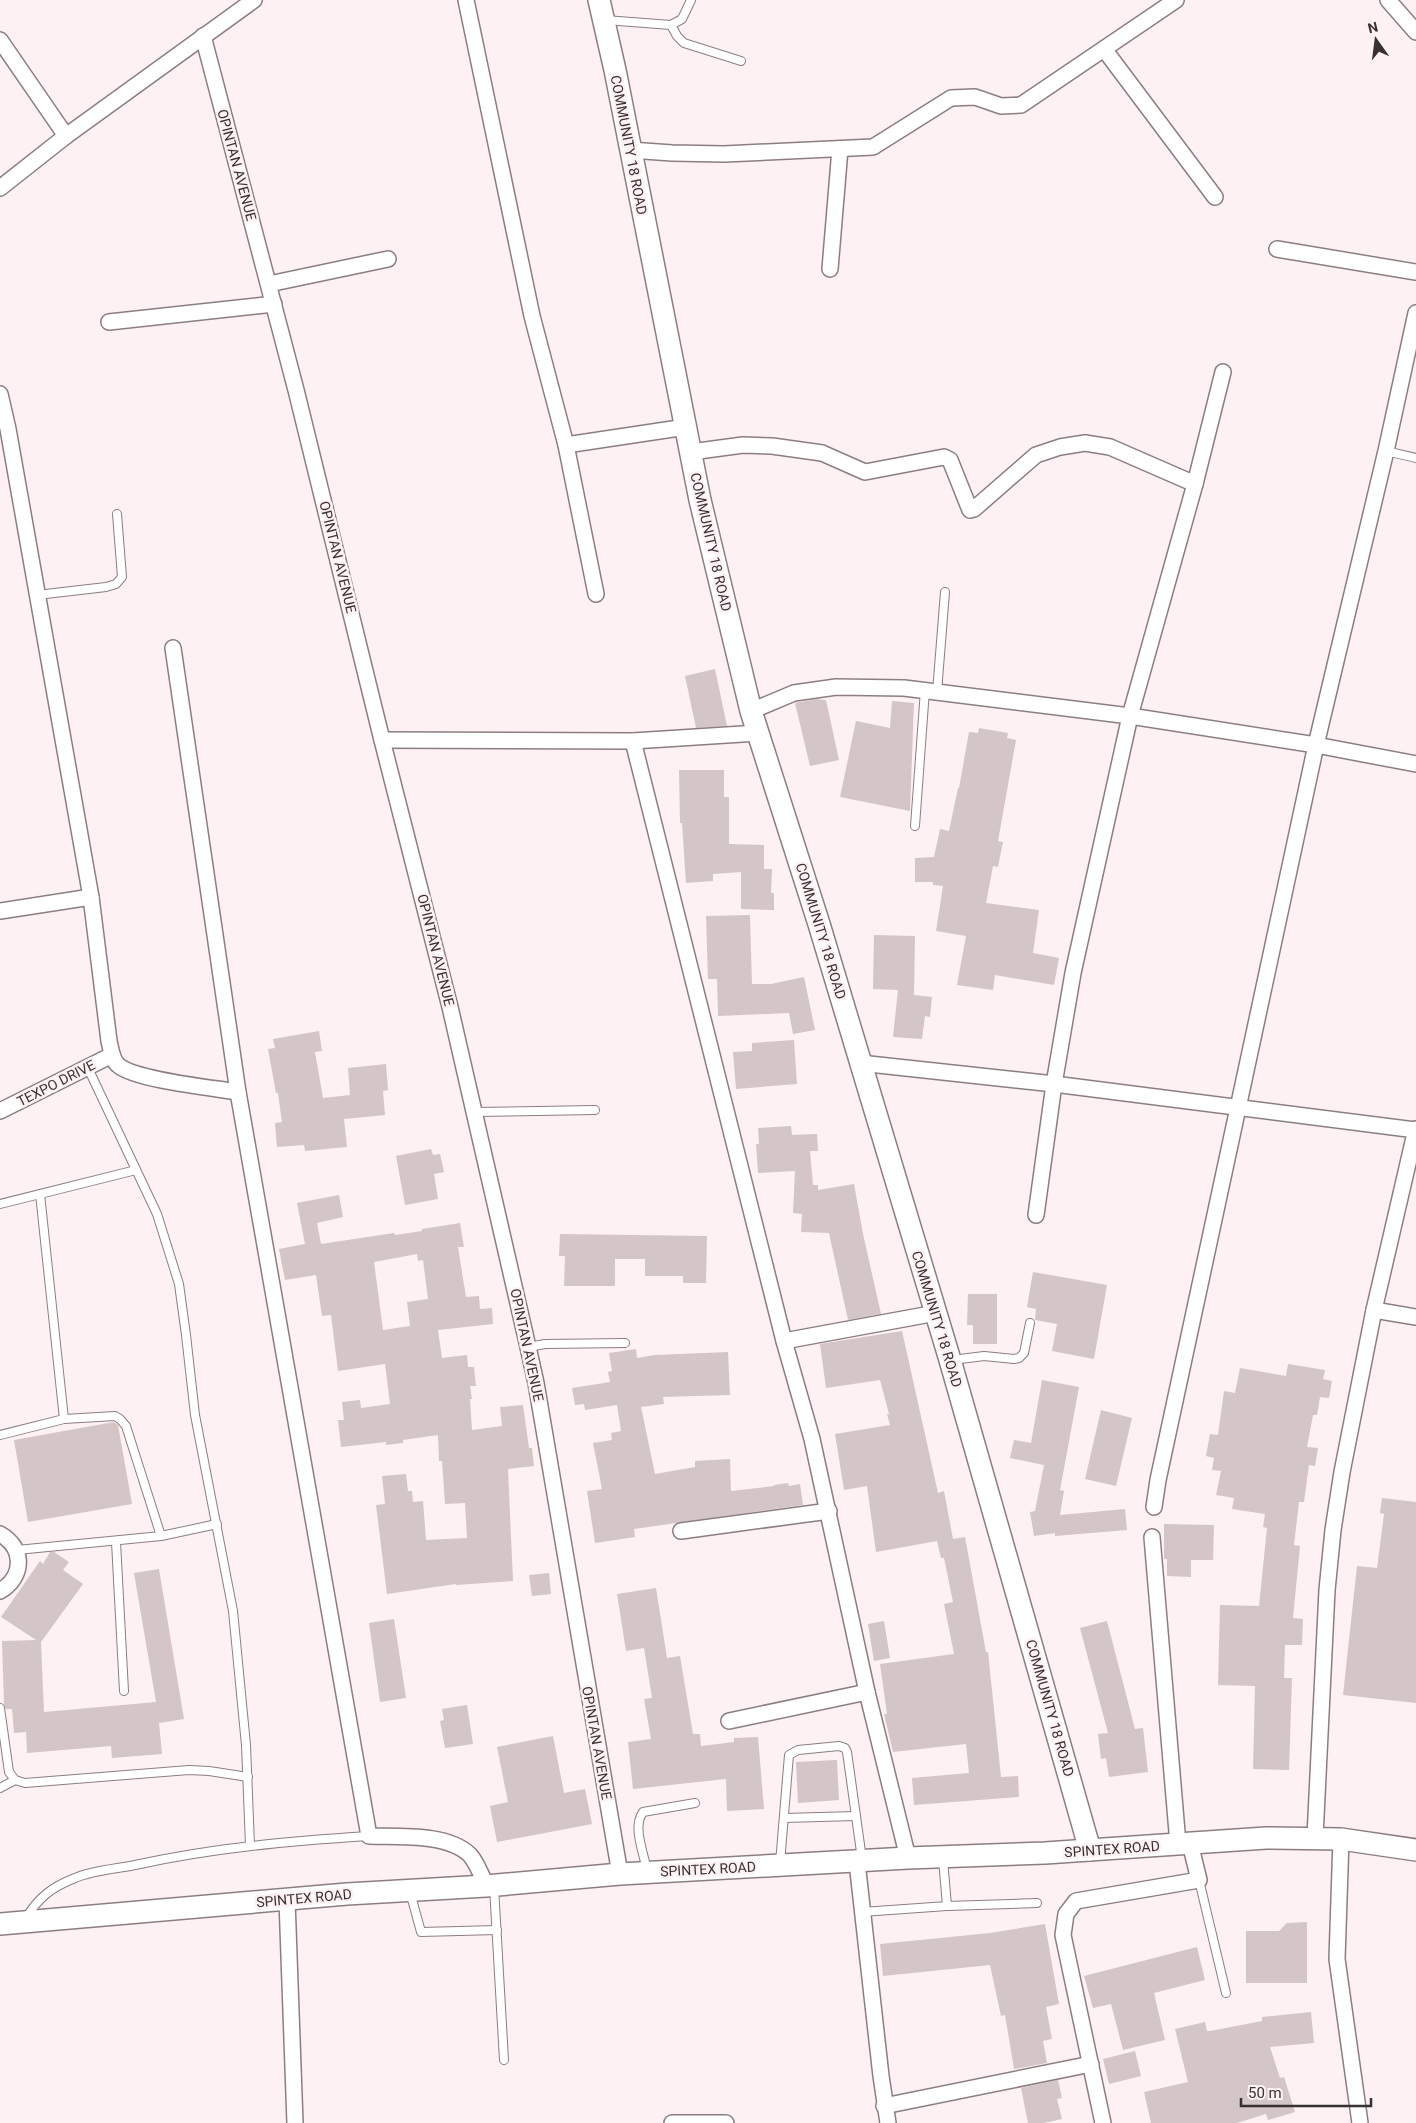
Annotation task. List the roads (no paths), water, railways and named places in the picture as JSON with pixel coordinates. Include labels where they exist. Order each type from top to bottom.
[{"type":"main road","name":"COMMUNITY 18 ROAD","points":[[601,10],[716,573],[752,711],[819,924],[950,1360],[1090,1850]]},
{"type":"main road","name":"SPINTEX ROAD","points":[[0,1924],[648,1872],[1090,1850],[1266,1838],[1315,1837],[1341,1839],[1416,1850]]},
{"type":"street","points":[[0,188],[66,136],[254,0]]},
{"type":"street","points":[[466,0],[532,316],[566,446],[596,594]]},
{"type":"street","points":[[630,150],[672,154],[724,154],[873,147],[951,98],[975,97],[1001,106],[1021,105],[1176,0]]},
{"type":"street","points":[[1388,0],[1416,32]]},
{"type":"street","name":"OPINTAN AVENUE","points":[[204,36],[345,585],[475,1112],[536,1383],[620,1874]]},
{"type":"street","points":[[0,40],[66,136]]},
{"type":"street","points":[[1104,49],[1214,198]]},
{"type":"street","points":[[830,269],[840,149]]},
{"type":"street","points":[[1277,249],[1416,272]]},
{"type":"street","points":[[269,284],[388,259]]},
{"type":"street","points":[[109,322],[274,304]]},
{"type":"street","points":[[1154,1507],[1158,1480],[1237,1107],[1316,745],[1386,451],[1416,312]]},
{"type":"street","points":[[1036,1215],[1054,1084],[1073,973],[1130,716],[1195,484],[1224,372]]},
{"type":"street","points":[[0,394],[8,429],[91,897],[112,1055],[117,1064],[127,1071],[182,1084],[238,1092]]},
{"type":"street","points":[[566,446],[686,427]]},
{"type":"street","points":[[691,452],[743,445],[772,446],[822,453],[865,472],[944,457],[950,460],[970,510],[974,509],[1036,455],[1060,447],[1085,443],[1110,447],[1195,484]]},
{"type":"street","points":[[174,648],[238,1092],[369,1836],[428,1838],[458,1844],[471,1856],[490,1885]]},
{"type":"street","points":[[752,711],[794,694],[836,687],[931,691],[1130,716],[1316,745],[1416,764]]},
{"type":"street","points":[[382,740],[633,740],[758,733]]},
{"type":"street","points":[[633,740],[784,1341],[812,1439],[867,1692],[908,1858]]},
{"type":"street","points":[[0,911],[91,897]]},
{"type":"street","name":"TEXPO DRIVE","points":[[0,1112],[87,1066],[112,1055]]},
{"type":"street","points":[[860,1063],[1054,1084],[1416,1130],[1374,1310],[1342,1472],[1328,1590],[1315,1837]]},
{"type":"street","points":[[1374,1310],[1416,1317]]},
{"type":"street","points":[[784,1341],[936,1313]]},
{"type":"street","points":[[681,1531],[829,1511]]},
{"type":"street","points":[[0,1534],[7,1538],[17,1550],[19,1566],[17,1574],[7,1587],[0,1591]]},
{"type":"street","points":[[1103,2123],[1064,1935],[1066,1914],[1076,1901],[1199,1880],[1184,1844],[1152,1537]]},
{"type":"street","points":[[729,1721],[867,1692]]},
{"type":"street","points":[[1341,1839],[1337,1959],[1360,2123]]},
{"type":"street","points":[[860,1861],[862,1912],[884,2106],[888,2123]]},
{"type":"street","points":[[286,1900],[294,2123]]},
{"type":"street","points":[[884,2106],[1091,2064]]},
{"type":"street","points":[[672,2123],[726,2123]]},
{"type":"lane","points":[[601,10],[671,25],[682,19],[691,0]]},
{"type":"lane","points":[[671,25],[677,36],[684,43],[741,60]]},
{"type":"lane","points":[[1386,451],[1416,458]]},
{"type":"lane","points":[[37,595],[106,588],[116,584],[122,577],[116,514]]},
{"type":"lane","points":[[915,826],[945,592]]},
{"type":"lane","points":[[87,1066],[157,1214],[178,1284],[195,1415],[233,1611],[248,1777],[250,1845]]},
{"type":"lane","points":[[475,1112],[595,1110]]},
{"type":"lane","points":[[0,1204],[136,1170]]},
{"type":"lane","points":[[40,1194],[64,1419]]},
{"type":"lane","points":[[950,1360],[984,1356],[1020,1358],[1024,1353],[1030,1323]]},
{"type":"lane","points":[[528,1347],[545,1344],[625,1343]]},
{"type":"lane","points":[[0,1435],[64,1419],[114,1416],[120,1419],[126,1426],[161,1536]]},
{"type":"lane","points":[[17,1550],[116,1542],[161,1536],[217,1524]]},
{"type":"lane","points":[[116,1542],[124,1690]]},
{"type":"lane","points":[[0,1708],[9,1772],[15,1780],[25,1783],[189,1770],[248,1777]]},
{"type":"lane","points":[[780,1865],[789,1755],[798,1750],[839,1746],[845,1748],[847,1752],[860,1861]]},
{"type":"lane","points":[[0,1788],[15,1780]]},
{"type":"lane","points":[[648,1872],[638,1826],[639,1818],[643,1812],[696,1803]]},
{"type":"lane","points":[[784,1818],[856,1816]]},
{"type":"lane","points":[[23,1922],[37,1900],[76,1877],[172,1857],[250,1845],[369,1836]]},
{"type":"lane","points":[[943,1857],[946,1906]]},
{"type":"lane","points":[[1199,1880],[1226,1993]]},
{"type":"lane","points":[[490,1885],[497,1930],[504,2060]]},
{"type":"lane","points":[[410,1890],[421,1932],[497,1930]]},
{"type":"lane","points":[[862,1912],[946,1906],[1037,1903]]}]
